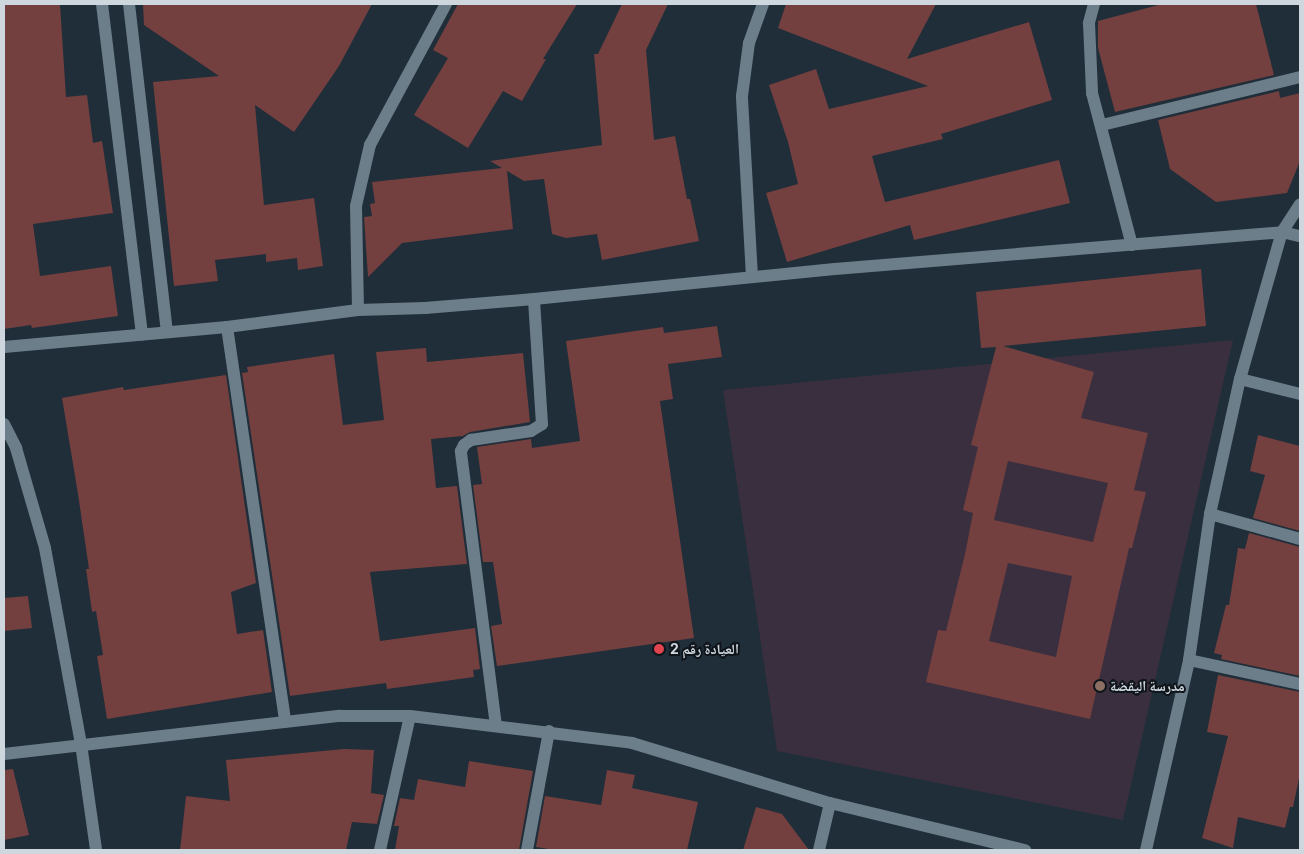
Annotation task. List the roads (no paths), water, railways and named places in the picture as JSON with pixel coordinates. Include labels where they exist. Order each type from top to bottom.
[{"type":"street","points":[[102,4],[142,336]]},
{"type":"street","points":[[129,4],[167,332]]},
{"type":"street","points":[[358,310],[356,206],[370,145],[446,4]]},
{"type":"street","points":[[752,277],[742,96],[749,43],[763,4]]},
{"type":"street","points":[[1094,4],[1089,23],[1092,94],[1102,125],[1132,245]]},
{"type":"street","points":[[1102,125],[1300,77]]},
{"type":"street","points":[[1146,850],[1189,660],[1210,514],[1240,379],[1282,232],[1300,204]]},
{"type":"street","points":[[4,347],[142,336],[358,310],[425,308],[534,299],[752,277],[1282,232],[1300,236]]},
{"type":"street","points":[[496,726],[461,451],[464,445],[471,440],[531,431],[542,424],[534,299]]},
{"type":"street","points":[[227,327],[285,722]]},
{"type":"street","points":[[1240,379],[1300,394]]},
{"type":"street","points":[[4,424],[16,448],[45,548],[81,744],[96,850]]},
{"type":"street","points":[[1210,514],[1300,539]]},
{"type":"street","points":[[1189,660],[1300,684]]},
{"type":"street","points":[[4,754],[340,716],[410,716],[632,743],[972,844],[1025,850]]},
{"type":"street","points":[[380,850],[410,716]]},
{"type":"street","points":[[527,850],[549,732]]},
{"type":"street","points":[[819,850],[830,803]]},
{"type":"place","name":"العيادة رقم 2","points":[[659,649]]},
{"type":"place","name":"مدرسة اليقضة","points":[[1100,686]]}]
